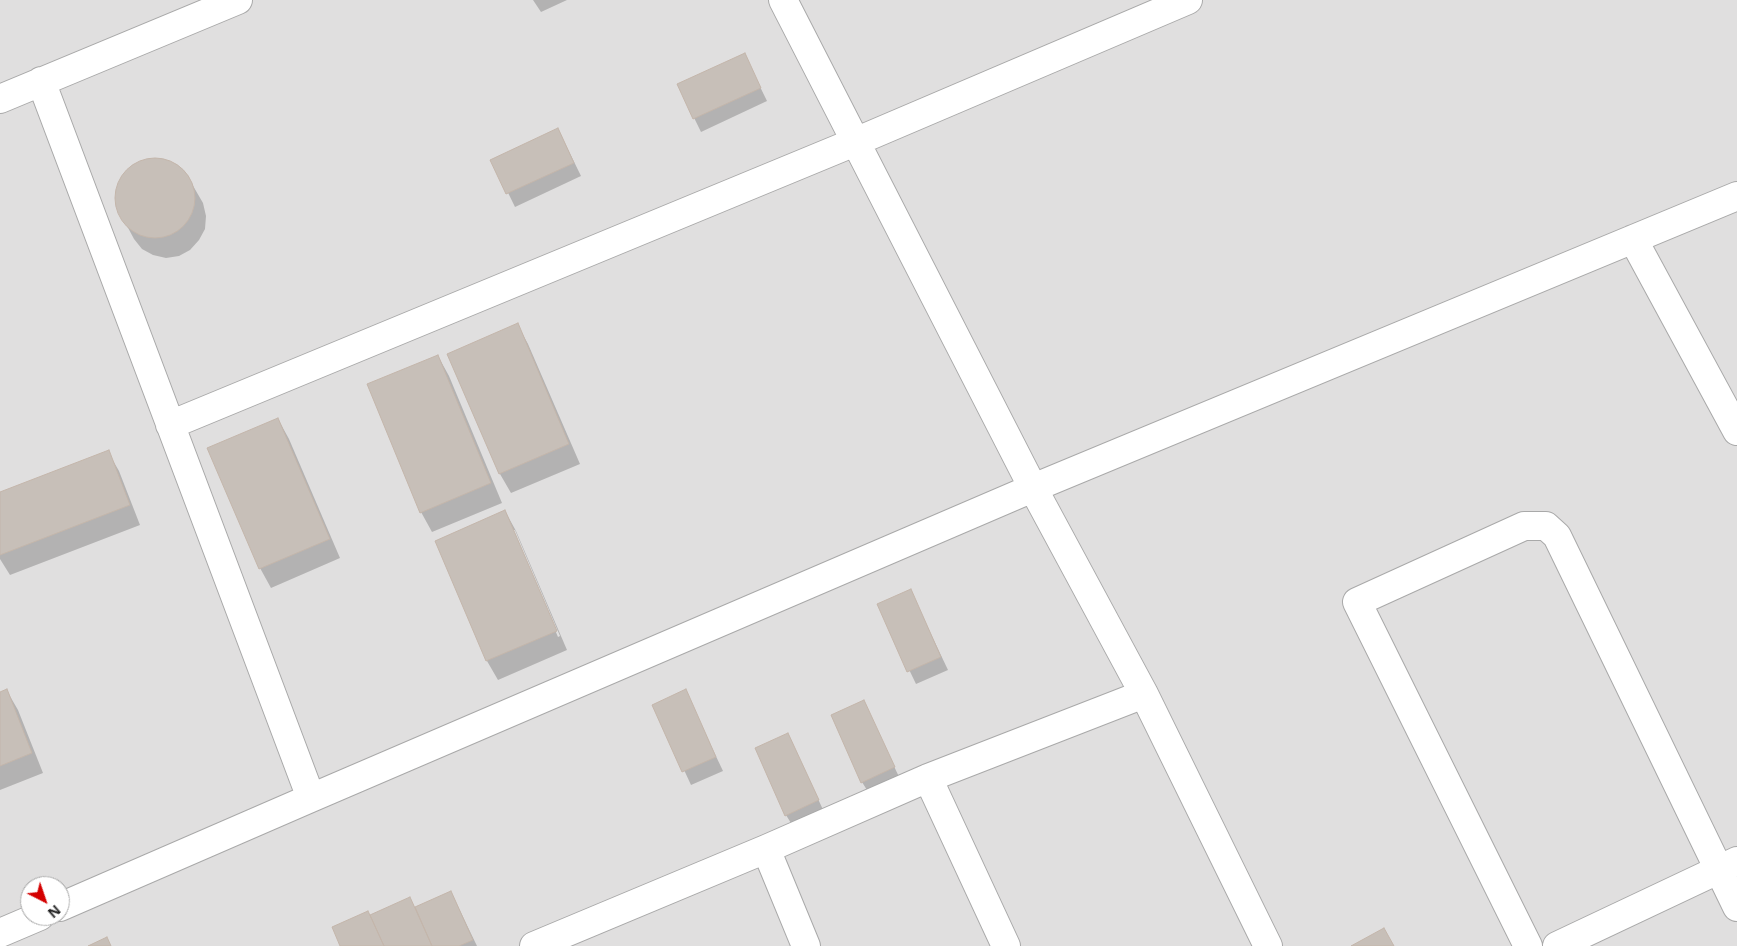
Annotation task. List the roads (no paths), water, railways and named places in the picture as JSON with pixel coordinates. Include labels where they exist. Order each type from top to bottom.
[{"type":"street","points":[[0,99],[238,0]]},
{"type":"street","points":[[783,0],[1033,488],[1144,694],[1268,946]]},
{"type":"street","points":[[170,425],[855,142],[1188,0]]},
{"type":"street","points":[[41,81],[311,798]]},
{"type":"street","points":[[70,903],[1033,488],[1737,196]]},
{"type":"street","points":[[1633,239],[1737,431]]},
{"type":"street","points":[[1528,946],[1357,602],[1524,526],[1546,526],[1557,536],[1728,866],[1737,907]]},
{"type":"street","points":[[551,943],[928,778],[1144,694]]},
{"type":"street","points":[[928,778],[1006,946]]},
{"type":"street","points":[[766,850],[806,946]]},
{"type":"street","points":[[1557,946],[1728,866]]},
{"type":"street","points":[[0,933],[20,924]]}]
